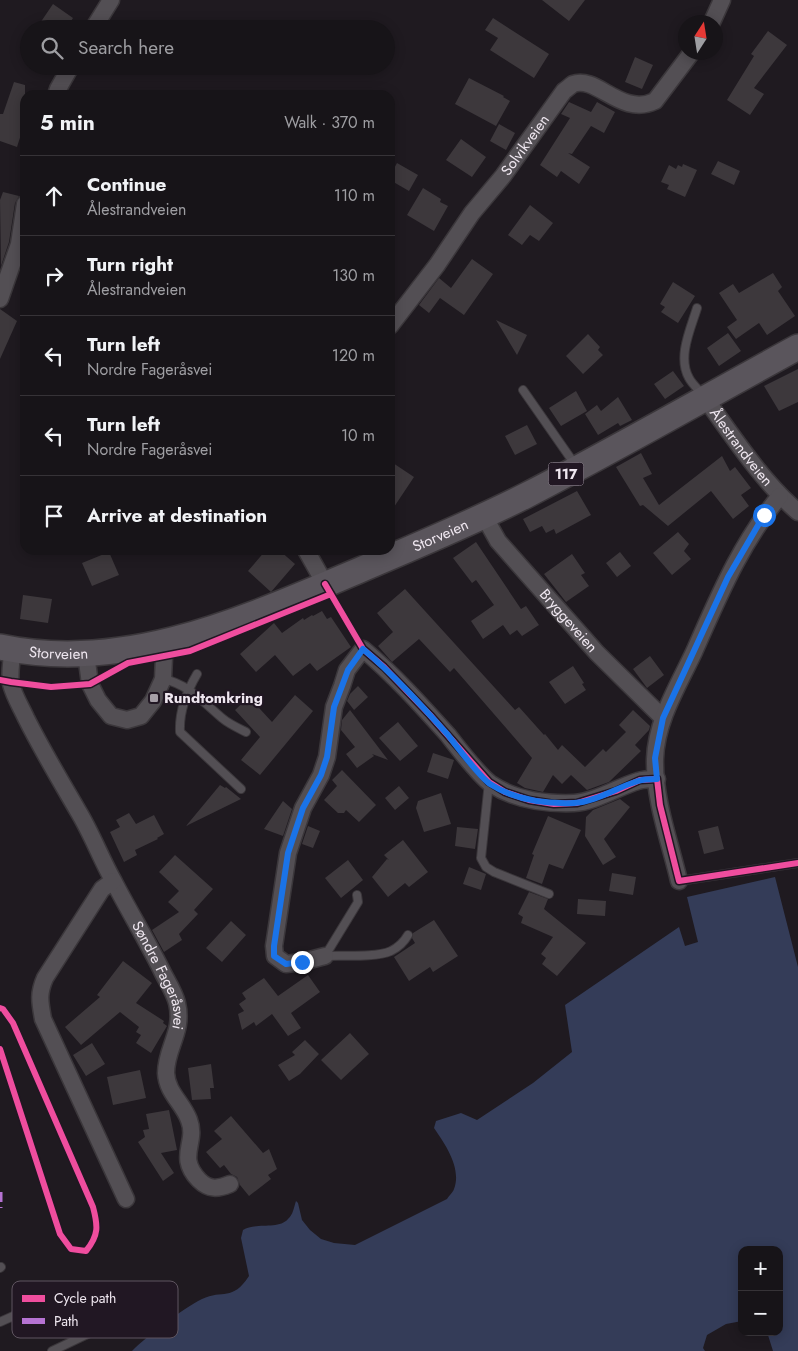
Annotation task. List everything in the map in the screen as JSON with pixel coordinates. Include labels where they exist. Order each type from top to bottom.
[{"type":"main road","name":"Storveien","points":[[395,554],[484,516],[577,468],[798,347]]},
{"type":"main road","name":"Storveien","points":[[6,648],[42,653],[86,654],[123,651],[161,644],[220,626],[393,555]]},
{"type":"street","points":[[99,20],[111,0]]},
{"type":"street","points":[[715,15],[722,0]]},
{"type":"street","name":"Solvikveien","points":[[395,320],[564,91],[574,84],[584,84],[622,102],[646,105],[655,101],[686,60]]},
{"type":"street","points":[[58,90],[66,75]]},
{"type":"street","points":[[0,299],[20,237]]},
{"type":"street","name":"Ålestrandveien","points":[[705,398],[738,444],[780,496],[798,512]]},
{"type":"street","name":"Ålestrandveien","points":[[679,881],[660,805],[657,779],[655,758],[663,718],[728,577],[764,515],[780,496]]},
{"type":"street","name":"Bryggeveien","points":[[484,516],[498,541],[597,653],[663,718]]},
{"type":"street","points":[[309,555],[325,584]]},
{"type":"street","points":[[86,654],[90,684],[98,700],[111,716],[127,720],[141,716],[153,701],[163,679],[164,657],[161,644]]},
{"type":"street","name":"Søndre Fageråsvei","points":[[6,648],[11,682],[16,698],[43,753],[85,822],[113,881],[151,950],[176,1002],[179,1018],[178,1031],[166,1063],[166,1075],[168,1087],[189,1118],[191,1127],[188,1162],[192,1173],[204,1185],[212,1188],[221,1188],[230,1184]]},
{"type":"street","points":[[325,956],[286,964],[274,956],[274,946],[288,853],[303,808],[321,775],[327,757],[334,707],[348,670],[363,649],[384,667],[430,715],[489,782],[506,792],[529,800],[577,803],[616,791],[640,780],[657,779]]},
{"type":"street","points":[[113,881],[102,889],[45,978],[40,990],[40,1003],[43,1019],[126,1199]]},
{"type":"lane","points":[[697,308],[686,346],[685,370],[689,379],[705,398]]},
{"type":"lane","points":[[523,390],[577,468]]},
{"type":"lane","points":[[197,674],[188,689],[179,722],[180,732],[241,789]]},
{"type":"lane","points":[[163,679],[174,681],[188,689],[224,719],[246,732]]},
{"type":"lane","points":[[489,782],[481,858],[486,867],[494,872],[549,894]]},
{"type":"lane","points":[[679,881],[798,863]]},
{"type":"lane","points":[[325,956],[358,902],[357,895]]},
{"type":"lane","points":[[325,956],[377,954],[391,951],[402,944],[408,935]]},
{"type":"lane","points":[[0,1322],[12,1317]]},
{"type":"lane","points":[[52,1351],[79,1338]]},
{"type":"water","points":[[775,877],[798,967],[798,1351],[773,1351],[768,1336],[783,1336],[783,1246],[738,1246],[738,1322],[726,1324],[707,1335],[703,1348],[705,1351],[132,1351],[146,1338],[178,1338],[178,1314],[202,1299],[209,1296],[227,1294],[243,1284],[249,1276],[241,1238],[243,1230],[254,1226],[273,1225],[284,1222],[291,1215],[296,1201],[302,1220],[321,1239],[334,1243],[355,1245],[447,1199],[454,1189],[456,1173],[451,1157],[434,1128],[436,1121],[461,1113],[477,1120],[533,1083],[572,1052],[565,1005],[679,927],[685,946],[698,942],[687,897]]},
{"type":"building","points":[[542,0],[585,0],[569,21]]},
{"type":"building","points":[[53,4],[73,18],[72,20],[42,20]]},
{"type":"building","points":[[493,18],[549,54],[534,78],[490,50],[498,38],[485,30]]},
{"type":"building","points":[[768,31],[787,45],[754,88],[764,94],[750,115],[727,100],[754,56],[751,54]]},
{"type":"building","points":[[635,57],[653,65],[642,89],[625,82]]},
{"type":"building","points":[[469,78],[510,101],[496,126],[455,104]]},
{"type":"building","points":[[14,82],[25,85],[25,90],[20,90],[20,138],[17,147],[0,141],[0,114],[3,114]]},
{"type":"building","points":[[569,102],[591,112],[597,102],[615,112],[604,133],[591,126],[572,154],[568,153],[590,167],[579,184],[561,171],[557,177],[540,165],[570,118],[561,114]]},
{"type":"building","points":[[499,124],[515,133],[506,150],[490,141]]},
{"type":"building","points":[[461,139],[486,157],[472,177],[446,160]]},
{"type":"building","points":[[718,161],[740,171],[734,185],[711,174]]},
{"type":"building","points":[[397,163],[418,175],[409,191],[395,183],[395,167]]},
{"type":"building","points":[[683,164],[697,170],[685,197],[667,189],[669,185],[661,182],[669,165],[676,169],[678,165],[682,167]]},
{"type":"building","points":[[423,188],[441,199],[440,202],[448,206],[434,231],[407,215]]},
{"type":"building","points":[[3,192],[19,196],[15,203],[9,242],[1,266],[0,200]]},
{"type":"building","points":[[530,205],[553,223],[539,241],[530,235],[522,245],[508,235]]},
{"type":"building","points":[[472,259],[493,274],[464,315],[440,298],[429,313],[419,305],[439,278],[451,288]]},
{"type":"building","points":[[773,273],[782,287],[778,291],[795,316],[767,335],[759,323],[736,339],[727,327],[737,320],[719,293],[733,284],[739,293]]},
{"type":"building","points":[[673,282],[695,296],[678,323],[661,312],[665,307],[660,304]]},
{"type":"building","points":[[0,309],[17,321],[0,359]]},
{"type":"building","points":[[496,320],[527,335],[517,355]]},
{"type":"building","points":[[728,333],[741,351],[719,366],[707,348]]},
{"type":"building","points":[[588,334],[600,347],[598,350],[603,355],[583,374],[566,356]]},
{"type":"building","points":[[798,369],[798,402],[779,411],[764,386]]},
{"type":"building","points":[[673,371],[684,386],[665,399],[654,384]]},
{"type":"building","points":[[576,391],[587,411],[561,426],[549,408]]},
{"type":"building","points":[[618,397],[632,420],[620,426],[618,423],[598,435],[585,414],[597,405],[601,411]]},
{"type":"building","points":[[527,425],[537,444],[515,455],[505,436]]},
{"type":"building","points":[[641,453],[652,474],[643,478],[659,505],[722,456],[730,471],[735,467],[751,488],[741,495],[749,506],[733,519],[711,491],[668,526],[643,505],[640,506],[616,467]]},
{"type":"building","points":[[395,464],[414,477],[395,506]]},
{"type":"building","points":[[577,491],[591,515],[556,534],[554,529],[546,533],[542,526],[530,532],[523,519]]},
{"type":"building","points":[[678,532],[689,544],[684,551],[691,559],[672,575],[653,553]]},
{"type":"building","points":[[476,542],[521,609],[526,606],[539,625],[522,636],[517,630],[510,635],[503,625],[483,639],[471,621],[494,605],[476,580],[472,583],[453,558]]},
{"type":"building","points":[[620,552],[631,566],[617,577],[606,563]]},
{"type":"building","points":[[572,554],[585,573],[581,575],[589,586],[566,602],[544,574]]},
{"type":"building","points":[[102,555],[110,555],[119,575],[92,586],[82,563]]},
{"type":"building","points":[[262,555],[285,555],[295,564],[271,592],[248,571]]},
{"type":"building","points":[[405,589],[515,710],[519,707],[558,750],[562,745],[585,767],[603,749],[606,752],[626,732],[619,725],[633,710],[650,726],[649,730],[635,745],[641,751],[609,782],[587,790],[571,775],[562,784],[553,775],[543,792],[525,788],[517,783],[532,758],[454,668],[450,672],[419,639],[392,662],[378,646],[393,632],[377,613]]},
{"type":"building","points":[[23,595],[52,599],[48,623],[20,619]]},
{"type":"building","points":[[322,611],[327,619],[331,617],[351,647],[317,671],[310,663],[293,676],[275,655],[256,672],[240,654],[274,623],[282,633],[303,618],[304,620]]},
{"type":"building","points":[[650,656],[664,675],[647,688],[633,669]]},
{"type":"building","points":[[573,666],[584,683],[582,684],[586,690],[565,704],[549,682]]},
{"type":"building","points":[[358,686],[368,697],[354,710],[347,701],[350,694]]},
{"type":"building","points":[[295,695],[313,711],[260,775],[241,760],[260,737],[235,710],[249,697],[272,722]]},
{"type":"building","points":[[350,710],[388,760],[372,754],[374,756],[357,768],[346,754],[355,747],[341,730],[342,720]]},
{"type":"building","points":[[398,722],[418,746],[400,761],[379,738]]},
{"type":"building","points":[[433,753],[454,760],[448,779],[427,772]]},
{"type":"building","points":[[342,770],[376,805],[359,822],[346,810],[344,813],[338,813],[324,800],[337,786],[332,780]]},
{"type":"building","points":[[220,785],[226,787],[241,799],[186,826]]},
{"type":"building","points":[[399,786],[409,798],[395,810],[385,798]]},
{"type":"building","points":[[441,793],[451,824],[424,832],[416,808],[418,801]]},
{"type":"building","points":[[620,799],[630,807],[604,839],[616,857],[603,865],[585,836],[586,817],[593,810]]},
{"type":"building","points":[[283,801],[292,809],[283,836],[264,829]]},
{"type":"building","points":[[129,813],[136,824],[154,815],[164,834],[135,850],[137,855],[124,862],[110,832],[120,827],[116,820]]},
{"type":"building","points":[[548,816],[581,830],[563,869],[549,864],[542,884],[526,878],[534,855],[532,854]]},
{"type":"building","points":[[308,826],[320,831],[313,848],[302,844]]},
{"type":"building","points":[[718,826],[724,849],[704,854],[698,831]]},
{"type":"building","points":[[457,827],[478,829],[475,849],[455,846]]},
{"type":"building","points":[[403,840],[428,872],[409,887],[405,883],[388,897],[372,877],[387,859],[389,860],[384,855]]},
{"type":"building","points":[[175,855],[213,889],[194,910],[198,914],[179,934],[182,940],[164,952],[152,930],[179,912],[168,902],[179,891],[159,872]]},
{"type":"building","points":[[348,860],[363,880],[341,898],[325,878]]},
{"type":"building","points":[[469,867],[486,874],[481,890],[463,884]]},
{"type":"building","points":[[612,873],[636,877],[633,895],[609,891]]},
{"type":"building","points":[[529,892],[548,899],[544,909],[586,943],[557,976],[542,964],[546,958],[541,954],[553,937],[521,923],[523,917],[518,914]]},
{"type":"building","points":[[578,899],[606,901],[605,916],[577,914]]},
{"type":"building","points":[[434,920],[458,956],[433,972],[430,967],[409,981],[394,957],[415,943],[412,938],[413,933]]},
{"type":"building","points":[[231,921],[246,935],[222,962],[206,948]]},
{"type":"building","points":[[123,961],[152,983],[136,1003],[164,1021],[163,1023],[167,1026],[151,1053],[136,1043],[141,1035],[136,1032],[139,1027],[120,1012],[81,1045],[65,1027],[100,997],[97,995]]},
{"type":"building","points":[[308,975],[320,992],[291,1013],[301,1028],[288,1036],[272,1014],[256,1026],[254,1022],[242,1030],[238,1014],[244,1011],[239,1004],[246,999],[242,993],[264,978],[278,996]]},
{"type":"building","points":[[350,1033],[369,1054],[341,1080],[321,1060]]},
{"type":"building","points":[[305,1040],[319,1054],[300,1074],[289,1081],[278,1065],[295,1055],[292,1052]]},
{"type":"building","points":[[92,1043],[105,1064],[86,1076],[73,1055]]},
{"type":"building","points":[[211,1064],[214,1088],[210,1088],[211,1099],[192,1100],[188,1068]]},
{"type":"building","points":[[140,1070],[146,1098],[113,1105],[107,1077]]},
{"type":"building","points":[[169,1110],[177,1150],[161,1153],[174,1173],[163,1181],[138,1142],[145,1137],[143,1130],[149,1129],[146,1114]]},
{"type":"building","points":[[231,1116],[263,1153],[269,1149],[277,1169],[268,1175],[271,1179],[249,1196],[240,1185],[237,1177],[231,1174],[224,1165],[220,1168],[206,1152],[222,1139],[214,1131]]},
{"type":"marked path","points":[[0,1192],[0,1208]]},
{"type":"cycle path","points":[[325,584],[363,649],[384,667],[430,715],[489,782],[505,792],[529,800],[554,804],[577,803],[616,791],[640,780],[657,779],[660,805],[679,881],[798,863]]},
{"type":"cycle path","points":[[0,680],[51,687],[90,684],[128,663],[190,651],[331,594]]},
{"type":"cycle path","points":[[0,1008],[3,1009],[13,1023],[93,1207],[96,1230],[93,1240],[86,1251],[71,1249],[60,1234],[0,1049]]},
{"type":"place","name":"Rundtomkring","points":[[154,698]]},
{"type":"route","points":[[302,962],[286,964],[274,956],[288,853],[303,808],[321,775],[327,757],[334,707],[348,670],[363,649],[384,667],[430,715],[489,782],[506,792],[529,800],[554,804],[577,803],[616,791],[640,780],[657,779],[655,758],[663,718],[728,577],[764,515]]}]
